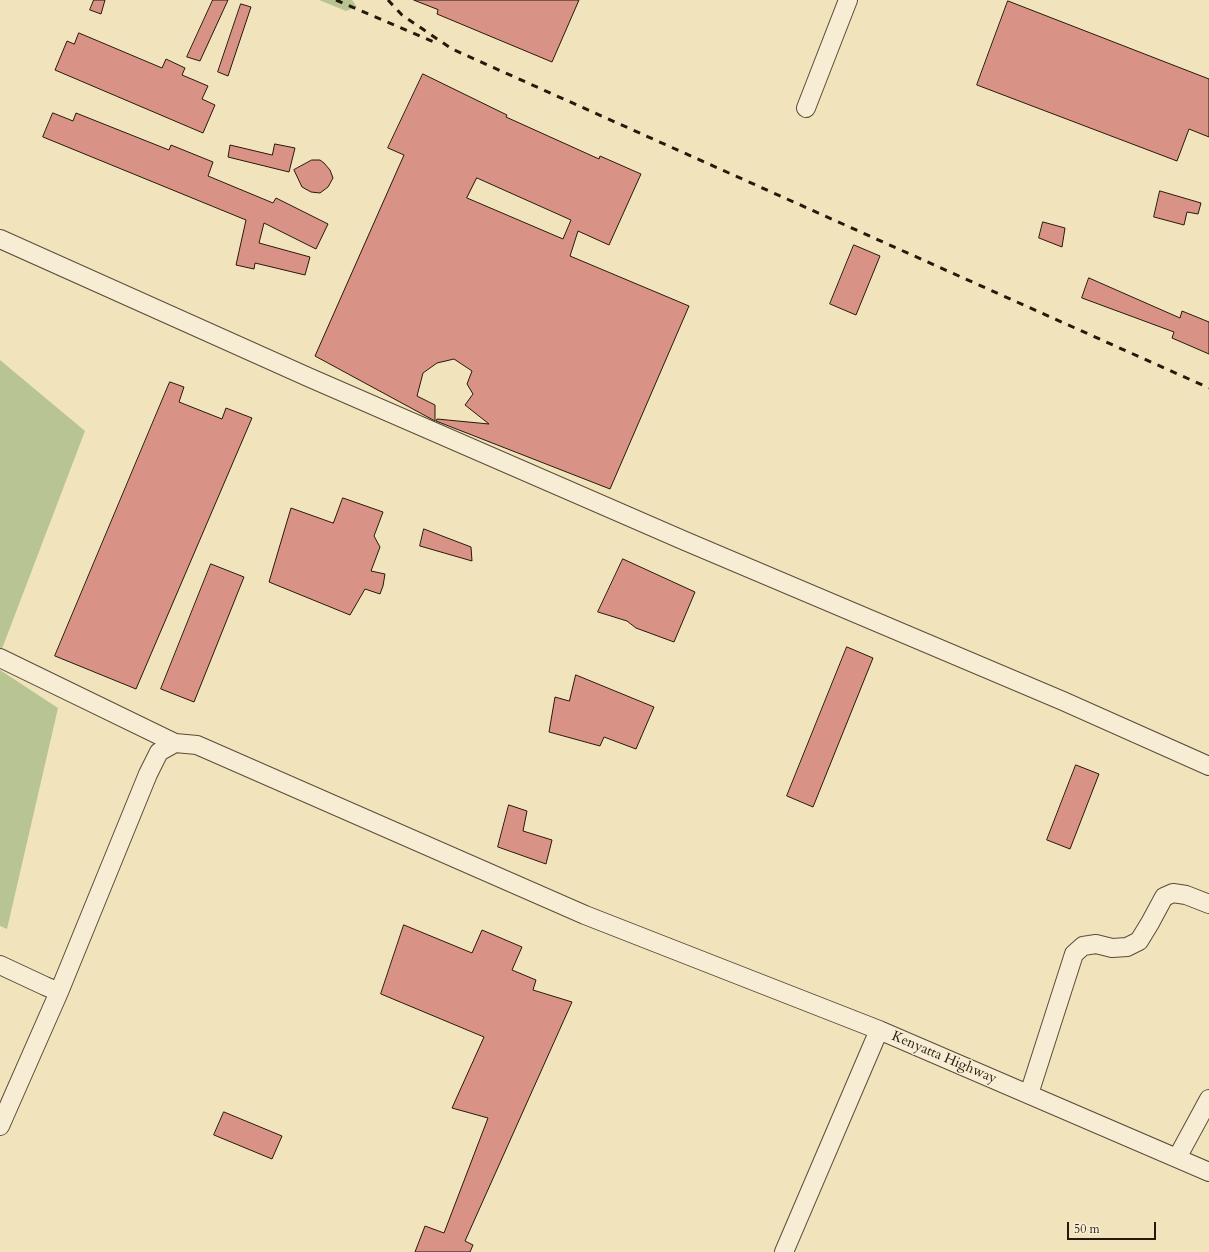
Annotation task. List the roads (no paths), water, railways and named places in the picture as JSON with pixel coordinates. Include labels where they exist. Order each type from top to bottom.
[{"type":"street","points":[[806,108],[848,0]]},
{"type":"street","points":[[0,239],[308,377],[677,538],[1063,701],[1209,766]]},
{"type":"street","points":[[0,658],[175,742],[197,745],[585,915],[879,1030]]},
{"type":"street","points":[[0,1126],[59,992],[148,774],[159,752],[175,742]]},
{"type":"street","points":[[1029,1094],[1074,954],[1083,946],[1096,944],[1112,948],[1127,947],[1139,941],[1164,897],[1173,893],[1186,895],[1209,904]]},
{"type":"street","points":[[0,965],[59,992]]},
{"type":"street","name":"Kenyatta Highway","points":[[784,1252],[879,1030],[1209,1172]]},
{"type":"street","points":[[1177,1158],[1209,1099]]},
{"type":"railway","points":[[336,0],[434,42]]},
{"type":"railway","points":[[388,0],[402,15],[452,49],[1209,388]]}]
